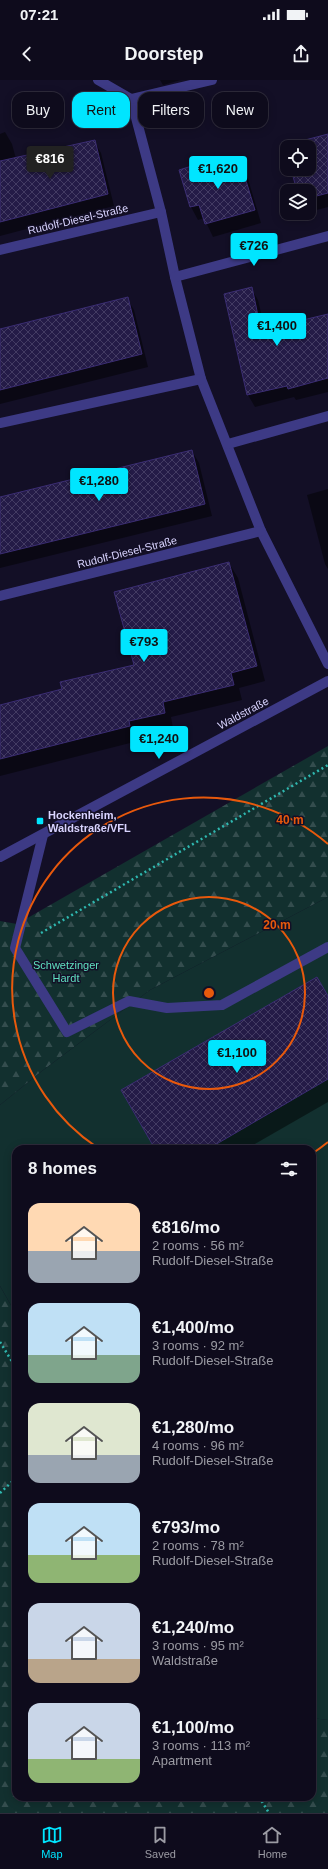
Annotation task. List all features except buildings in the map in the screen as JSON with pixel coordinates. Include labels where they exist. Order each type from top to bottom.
[{"type":"street","points":[[98,80],[131,100],[161,212],[175,277],[201,379],[228,444],[261,531],[328,664]]},
{"type":"street","points":[[131,100],[212,80]]},
{"type":"street","name":"Rudolf-Diesel-Straße","points":[[0,250],[161,212]]},
{"type":"street","points":[[175,277],[328,236]]},
{"type":"street","points":[[0,423],[201,379]]},
{"type":"street","points":[[228,444],[328,416]]},
{"type":"street","name":"Rudolf-Diesel-Straße","points":[[0,596],[261,531]]},
{"type":"street","name":"Waldstraße","points":[[0,856],[42,835],[328,681]]},
{"type":"street","points":[[42,835],[16,948],[67,1032],[129,1001],[167,1008],[222,1005],[328,947]]},
{"type":"path","points":[[16,948],[328,765]]},
{"type":"path","points":[[0,1342],[12,1362]]},
{"type":"path","points":[[0,1493],[12,1482]]},
{"type":"path","points":[[262,1801],[269,1813]]},
{"type":"green space","name":"Schwetzinger Hardt","points":[[328,746],[328,897],[150,990],[42,1071],[0,1105],[0,921],[17,924]]},
{"type":"green space","points":[[328,897],[328,1720],[316,1718],[316,1145],[12,1145],[12,1307],[0,1286],[0,1105],[42,1071],[150,990]]},
{"type":"green space","points":[[0,1286],[12,1307],[12,1801],[316,1801],[316,1718],[328,1720],[328,1813],[0,1813]]},
{"type":"place","name":"Hockenheim, Waldstraße/VFL","points":[[40,821]]}]
